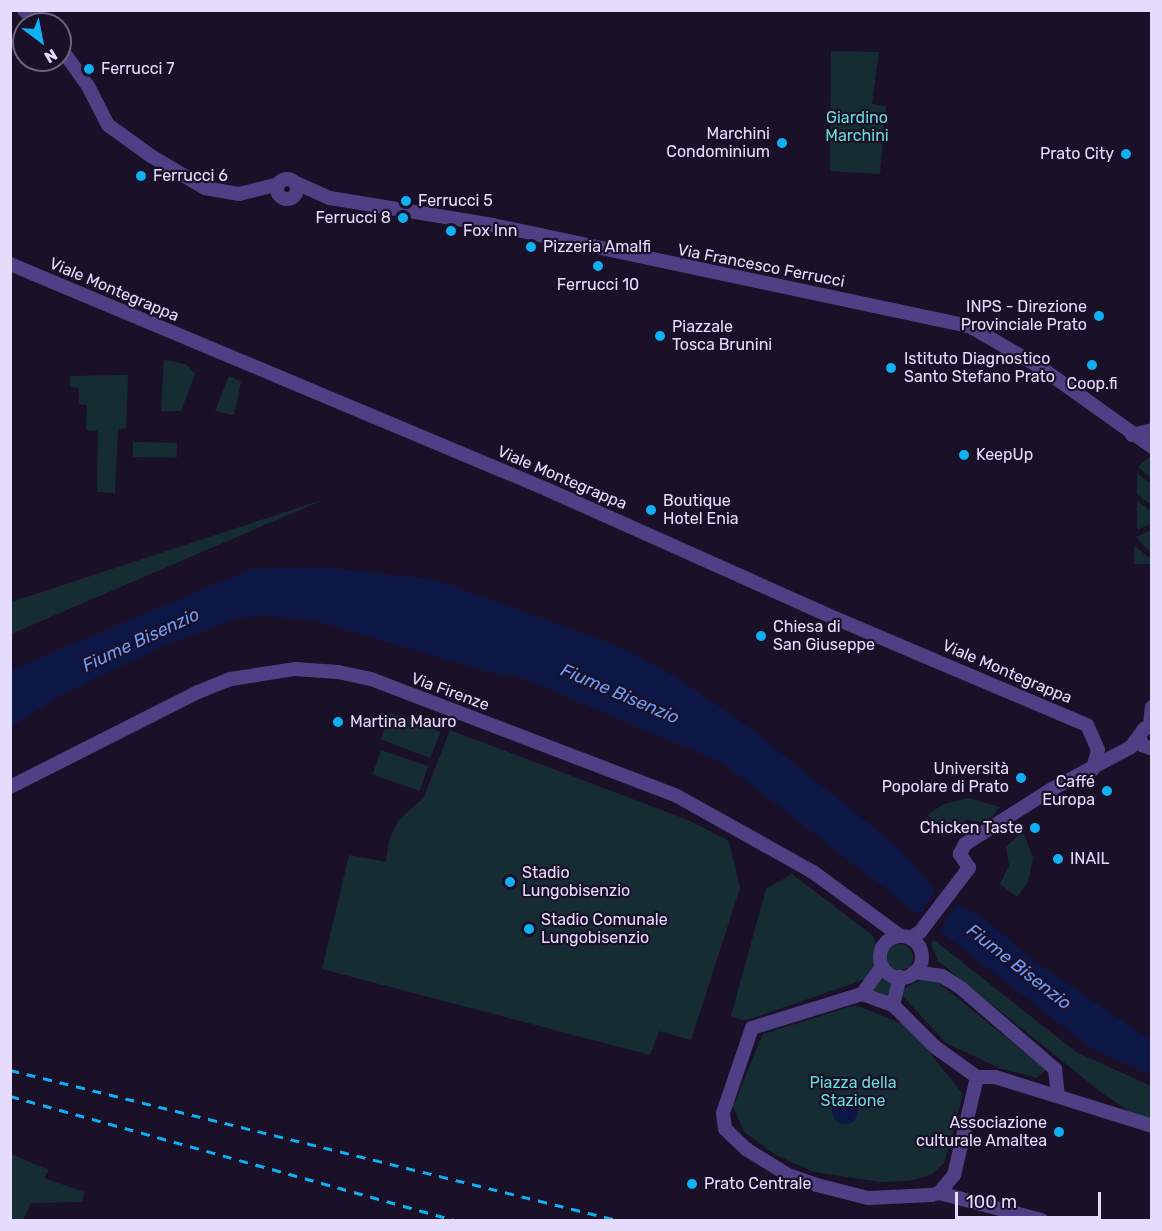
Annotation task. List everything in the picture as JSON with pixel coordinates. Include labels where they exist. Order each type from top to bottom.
[{"type":"street","name":"Via Francesco Ferrucci","points":[[72,64],[88,86],[108,125],[205,188],[239,194],[279,184],[289,179],[330,198],[493,225],[971,327],[1040,367],[1132,435],[1152,447]]},
{"type":"street","name":"Viale Montegrappa","points":[[10,264],[546,489],[837,619],[1087,725],[1098,750],[1093,769]]},
{"type":"street","points":[[1132,435],[1152,430]]},
{"type":"street","name":"Via Firenze","points":[[10,787],[198,692],[231,680],[295,669],[338,672],[371,679],[677,796],[776,849],[912,938]]},
{"type":"street","points":[[942,901],[957,873],[960,854],[970,840],[1016,814],[1052,789],[1131,747],[1151,725],[1152,707]]},
{"type":"street","points":[[1140,737],[1142,745],[1152,749]]},
{"type":"street","points":[[862,994],[882,966],[880,954],[885,943],[912,938],[964,874],[960,854]]},
{"type":"street","name":"Via Firenze","points":[[863,907],[885,943]]},
{"type":"street","points":[[912,938],[921,957],[914,972]]},
{"type":"street","points":[[882,966],[900,977]]},
{"type":"street","points":[[900,977],[914,972],[942,976],[961,988],[1055,1069],[1058,1096]]},
{"type":"street","points":[[893,1005],[900,977]]},
{"type":"street","points":[[1042,1221],[939,1193],[868,1198],[788,1175],[746,1149],[725,1129],[723,1113],[752,1028],[862,994],[893,1005],[935,1047],[977,1077],[995,1077],[1152,1126]]},
{"type":"street","points":[[939,1193],[954,1175],[962,1150],[977,1077]]},
{"type":"green space","name":"Giardino Marchini","points":[[831,51],[879,52],[872,104],[886,106],[880,174],[830,171]]},
{"type":"green space","points":[[164,360],[186,364],[195,374],[181,411],[161,411]]},
{"type":"green space","points":[[128,375],[126,428],[118,429],[115,493],[97,492],[98,431],[86,430],[87,405],[79,404],[79,388],[70,387],[70,376]]},
{"type":"green space","points":[[229,376],[241,382],[234,415],[215,411]]},
{"type":"green space","points":[[133,442],[177,443],[177,458],[133,457]]},
{"type":"green space","points":[[1149,457],[1151,459],[1151,478],[1138,467]]},
{"type":"green space","points":[[1137,473],[1151,484],[1151,505],[1137,494]]},
{"type":"green space","points":[[325,499],[11,634],[11,602]]},
{"type":"green space","points":[[1137,501],[1152,512],[1151,524],[1137,530]]},
{"type":"green space","points":[[1151,530],[1150,552],[1136,537]]},
{"type":"green space","points":[[1134,546],[1150,558],[1150,564],[1134,564]]},
{"type":"green space","points":[[391,713],[440,732],[430,758],[381,739]]},
{"type":"green space","name":"Stadio Comunale Lungobisenzio","points":[[450,730],[688,820],[729,841],[740,888],[691,1040],[659,1031],[650,1055],[322,969],[349,855],[386,862],[389,840],[398,821],[424,797]]},
{"type":"green space","points":[[381,750],[428,766],[420,791],[373,775]]},
{"type":"green space","points":[[968,798],[1000,807],[986,823],[967,820],[946,831],[927,815],[944,804]]},
{"type":"green space","points":[[1023,831],[1033,858],[1028,882],[1017,897],[1000,884],[1009,866],[1006,847]]},
{"type":"green space","points":[[792,874],[872,935],[876,943],[874,966],[867,978],[744,1021],[731,1016],[766,889]]},
{"type":"green space","points":[[934,940],[1076,1052],[1151,1086],[1151,1119],[1134,1114],[1102,1093],[938,961],[931,944]]},
{"type":"green space","points":[[900,944],[909,948],[913,957],[909,966],[900,970],[891,966],[887,957],[891,948]]},
{"type":"green space","points":[[883,975],[893,981],[889,1001],[868,992]]},
{"type":"green space","points":[[925,977],[938,982],[1046,1070],[1037,1078],[999,1068],[946,1043],[899,992]]},
{"type":"green space","name":"Piazza della Stazione","points":[[855,1005],[908,1026],[963,1094],[944,1163],[931,1175],[909,1181],[881,1182],[814,1172],[776,1155],[744,1132],[733,1106],[763,1034]]},
{"type":"green space","points":[[11,1154],[49,1170],[44,1178],[84,1192],[83,1202],[31,1203],[23,1220],[11,1220]]},
{"type":"water","name":"Fiume Bisenzio","points":[[322,567],[436,580],[625,649],[677,678],[746,725],[873,827],[904,853],[934,890],[986,920],[1032,960],[1151,1040],[1151,1075],[1091,1048],[723,763],[516,675],[500,675],[317,621],[261,615],[235,619],[170,643],[61,695],[11,727],[11,670],[252,569]]},
{"type":"water","points":[[845,1098],[854,1102],[858,1111],[854,1120],[845,1124],[836,1120],[832,1111],[836,1102]]},
{"type":"pier","points":[[937,888],[958,901],[939,933],[917,919]]},
{"type":"railway","points":[[10,1070],[617,1220]]},
{"type":"railway","points":[[10,1096],[453,1220]]},
{"type":"place","name":"Ferrucci 7","points":[[89,69]]},
{"type":"place","name":"Marchini Condominium","points":[[782,143]]},
{"type":"place","name":"Prato City","points":[[1126,154]]},
{"type":"place","name":"Ferrucci 6","points":[[141,176]]},
{"type":"place","name":"Ferrucci 5","points":[[406,201]]},
{"type":"place","name":"Ferrucci 8","points":[[403,218]]},
{"type":"place","name":"Fox Inn","points":[[451,231]]},
{"type":"place","name":"Pizzeria Amalfi","points":[[531,247]]},
{"type":"place","name":"Ferrucci 10","points":[[598,266]]},
{"type":"place","name":"INPS - Direzione Provinciale Prato","points":[[1099,316]]},
{"type":"place","name":"Piazzale Tosca Brunini","points":[[660,336]]},
{"type":"place","name":"Coop.fi","points":[[1092,365]]},
{"type":"place","name":"Istituto Diagnostico Santo Stefano Prato","points":[[891,368]]},
{"type":"place","name":"KeepUp","points":[[964,455]]},
{"type":"place","name":"Boutique Hotel Enia","points":[[651,510]]},
{"type":"place","name":"Chiesa di San Giuseppe","points":[[761,636]]},
{"type":"place","name":"Martina Mauro","points":[[338,722]]},
{"type":"place","name":"Università Popolare di Prato","points":[[1021,778]]},
{"type":"place","name":"Caffé Europa","points":[[1107,791]]},
{"type":"place","name":"Chicken Taste","points":[[1035,828]]},
{"type":"place","name":"INAIL","points":[[1058,859]]},
{"type":"place","name":"Stadio Lungobisenzio","points":[[510,882]]},
{"type":"place","name":"Stadio Comunale Lungobisenzio","points":[[529,929]]},
{"type":"place","name":"Associazione culturale Amaltea","points":[[1059,1132]]},
{"type":"place","name":"Prato Centrale","points":[[692,1184]]}]
